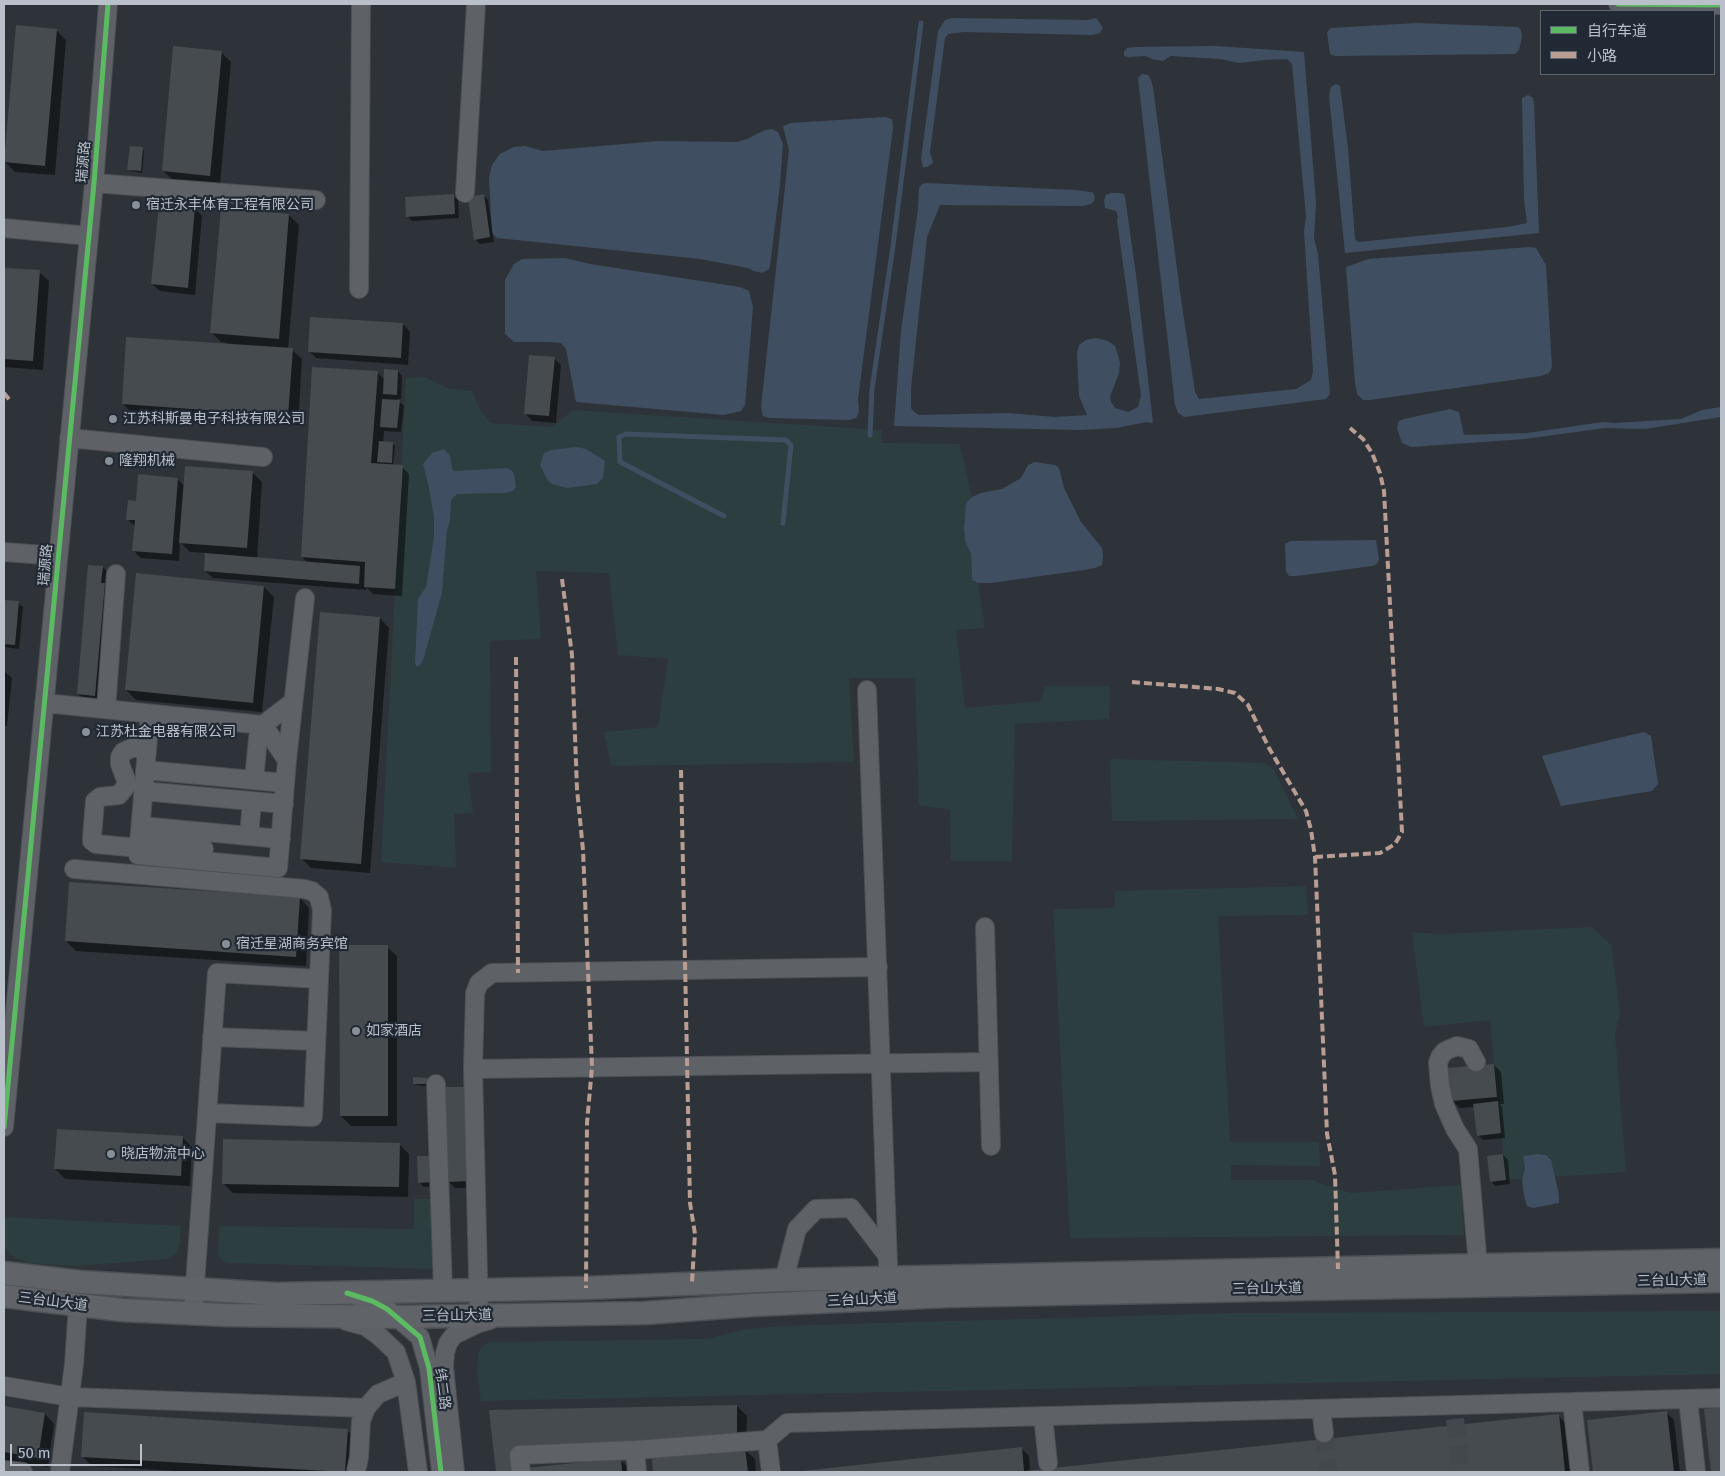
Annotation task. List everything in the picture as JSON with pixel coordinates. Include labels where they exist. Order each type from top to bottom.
[{"type":"main road","name":"三台山大道","points":[[4,1296],[122,1310],[329,1317],[644,1313],[752,1305],[888,1288],[1478,1266],[1721,1260]]},
{"type":"main road","name":"三台山大道","points":[[4,1273],[80,1282],[276,1294],[443,1291],[784,1280],[965,1296],[1721,1281]]},
{"type":"street","name":"瑞源路","points":[[4,1127],[94,183],[108,4]]},
{"type":"street","points":[[359,289],[361,4]]},
{"type":"street","points":[[465,193],[476,4]]},
{"type":"street","points":[[1618,4],[1721,5]]},
{"type":"street","points":[[94,183],[316,200]]},
{"type":"street","points":[[4,228],[88,236]]},
{"type":"street","points":[[69,438],[263,456]]},
{"type":"street","points":[[4,552],[58,556]]},
{"type":"street","points":[[106,709],[116,574]]},
{"type":"street","points":[[150,714],[143,791],[143,840],[138,855],[278,868],[274,850],[284,804],[293,702],[306,598]]},
{"type":"street","points":[[867,690],[888,1288]]},
{"type":"street","points":[[254,780],[258,738],[263,725],[293,702]]},
{"type":"street","points":[[44,703],[263,725]]},
{"type":"street","points":[[263,725],[287,760]]},
{"type":"street","points":[[147,748],[132,748],[123,752],[120,757],[126,786],[120,795],[100,797],[95,801],[92,841],[96,844],[143,840],[249,836],[274,850]]},
{"type":"street","points":[[145,770],[285,783]]},
{"type":"street","points":[[143,791],[284,804]]},
{"type":"street","points":[[249,836],[252,801]]},
{"type":"street","points":[[74,869],[312,890],[319,897],[322,910],[313,1117],[207,1113]]},
{"type":"street","points":[[985,927],[991,1146]]},
{"type":"street","points":[[479,1316],[473,1069],[475,993],[479,982],[492,973],[878,966]]},
{"type":"street","points":[[193,1313],[217,973],[319,979]]},
{"type":"street","points":[[212,1037],[316,1041]]},
{"type":"street","points":[[1476,1062],[1469,1049],[1457,1046],[1445,1051],[1438,1063],[1444,1104],[1454,1129],[1468,1149],[1478,1266]]},
{"type":"street","points":[[473,1069],[989,1062]]},
{"type":"street","points":[[436,1084],[443,1291]]},
{"type":"street","points":[[784,1280],[796,1229],[816,1209],[851,1208],[887,1255]]},
{"type":"street","name":"纬二路","points":[[346,1293],[372,1301],[387,1309],[420,1337],[429,1368],[441,1472]]},
{"type":"street","points":[[60,1472],[74,1364],[78,1305]]},
{"type":"street","points":[[455,1472],[444,1368],[448,1343],[454,1335],[465,1329],[504,1315]]},
{"type":"street","points":[[329,1317],[365,1326],[396,1352],[406,1382],[418,1472]]},
{"type":"street","points":[[356,1472],[359,1457],[361,1421],[366,1408],[378,1394],[406,1382]]},
{"type":"street","points":[[4,1386],[70,1397],[366,1408]]},
{"type":"street","points":[[521,1472],[519,1454],[635,1450],[768,1440],[787,1423],[1321,1409],[1454,1412],[1572,1402],[1721,1398]]},
{"type":"street","points":[[1688,1399],[1696,1472]]},
{"type":"street","points":[[1572,1402],[1580,1472]]},
{"type":"street","points":[[1321,1409],[1324,1433]]},
{"type":"street","points":[[1043,1416],[1048,1463]]},
{"type":"street","points":[[768,1440],[771,1472]]},
{"type":"street","points":[[635,1450],[637,1472]]},
{"type":"street","points":[[4,1470],[23,1472]]},
{"type":"shaded area","points":[[424,377],[448,388],[472,391],[479,408],[491,423],[552,427],[573,410],[882,430],[881,443],[960,444],[972,497],[966,504],[965,541],[971,554],[972,580],[978,583],[985,628],[956,630],[965,708],[1041,701],[1045,686],[1110,686],[1109,719],[1015,724],[1012,861],[951,861],[950,810],[919,805],[915,678],[849,678],[854,762],[611,766],[604,732],[658,727],[668,659],[618,655],[609,573],[536,571],[541,639],[490,641],[491,772],[468,773],[473,813],[454,814],[456,868],[381,862],[406,378]]},
{"type":"shaded area","points":[[1110,759],[1265,763],[1274,770],[1298,819],[1112,821]]},
{"type":"shaded area","points":[[1306,886],[1308,915],[1218,916],[1230,1142],[1319,1142],[1320,1166],[1231,1165],[1231,1180],[1311,1180],[1351,1193],[1461,1185],[1464,1235],[1070,1238],[1053,909],[1115,908],[1115,891]]},
{"type":"shaded area","points":[[1592,927],[1611,945],[1620,1014],[1615,1033],[1626,1172],[1506,1180],[1490,1020],[1424,1027],[1412,932],[1439,934]]},
{"type":"shaded area","points":[[414,1199],[434,1199],[435,1269],[228,1263],[218,1255],[219,1226],[414,1229]]},
{"type":"shaded area","points":[[4,1217],[181,1226],[180,1241],[177,1253],[167,1259],[75,1266],[30,1263],[15,1258],[6,1249],[4,1242]]},
{"type":"shaded area","points":[[1721,1311],[1721,1374],[481,1401],[477,1371],[478,1352],[488,1342],[707,1339],[742,1330],[777,1326],[1235,1313]]},
{"type":"water","points":[[952,18],[1088,20],[1096,18],[1103,28],[1100,33],[1093,35],[964,32],[948,34],[945,38],[930,152],[933,163],[923,167],[921,159],[938,31],[945,20]]},
{"type":"water","points":[[1416,23],[1518,27],[1521,30],[1522,37],[1519,50],[1515,54],[1335,56],[1330,54],[1327,32],[1331,28]]},
{"type":"water","points":[[1216,46],[1304,52],[1316,203],[1314,239],[1318,254],[1330,394],[1326,399],[1184,417],[1178,413],[1175,405],[1138,78],[1142,74],[1148,75],[1153,87],[1181,299],[1195,392],[1199,399],[1296,389],[1311,380],[1313,371],[1304,231],[1306,216],[1292,64],[1287,59],[1240,63],[1220,59],[1171,56],[1163,61],[1146,56],[1124,56],[1127,48],[1135,47]]},
{"type":"water","points":[[1336,84],[1340,86],[1348,148],[1355,239],[1358,242],[1508,227],[1527,223],[1524,199],[1522,98],[1528,95],[1533,98],[1534,103],[1539,233],[1345,253],[1329,96],[1331,87]]},
{"type":"water","points":[[885,117],[892,119],[893,128],[858,399],[859,412],[856,418],[849,420],[769,418],[763,416],[761,407],[789,150],[783,126],[791,123]]},
{"type":"water","points":[[772,129],[778,132],[783,144],[770,266],[769,269],[762,273],[748,268],[700,259],[497,238],[492,233],[489,177],[492,165],[500,154],[514,147],[525,146],[543,151],[658,141],[737,142]]},
{"type":"water","points":[[922,184],[1075,190],[1091,192],[1095,197],[1091,204],[1083,206],[940,205],[927,237],[911,388],[911,408],[914,412],[919,415],[1008,413],[1055,417],[1087,415],[1079,396],[1077,353],[1079,345],[1086,340],[1096,338],[1108,341],[1115,346],[1120,362],[1119,373],[1110,397],[1111,402],[1115,408],[1128,412],[1138,407],[1141,396],[1118,217],[1116,211],[1105,208],[1104,200],[1106,195],[1120,193],[1124,194],[1125,197],[1153,423],[1147,422],[1116,428],[1081,430],[894,426],[901,331],[918,209],[919,188]]},
{"type":"water","points":[[1536,248],[1546,265],[1552,367],[1549,373],[1541,376],[1370,400],[1363,400],[1357,394],[1346,267],[1368,259]]},
{"type":"water","points":[[565,258],[590,264],[740,287],[749,291],[753,307],[745,405],[741,411],[724,415],[576,402],[566,349],[561,343],[514,342],[505,334],[505,280],[514,264],[522,259]]},
{"type":"water","points":[[1721,407],[1721,417],[1645,429],[1605,428],[1525,439],[1411,447],[1402,443],[1397,428],[1399,421],[1404,419],[1450,409],[1459,412],[1464,435],[1527,433],[1603,422],[1681,419],[1702,410]]},
{"type":"water","points":[[576,447],[586,449],[605,461],[603,478],[597,484],[567,488],[552,484],[547,479],[540,465],[544,453],[551,450]]},
{"type":"water","points":[[444,449],[450,455],[454,471],[507,468],[514,474],[516,487],[513,491],[505,493],[457,494],[451,500],[442,593],[424,657],[421,664],[417,667],[415,663],[418,599],[426,587],[434,537],[434,517],[423,464],[432,453]]},
{"type":"water","points":[[1035,462],[1055,465],[1059,468],[1064,488],[1081,522],[1102,548],[1102,565],[1084,570],[991,583],[978,583],[972,580],[971,554],[965,541],[966,503],[972,497],[981,493],[1002,489],[1021,478],[1028,465]]},
{"type":"water","points":[[1376,540],[1379,559],[1377,564],[1372,566],[1297,576],[1289,576],[1286,571],[1285,544],[1290,541]]},
{"type":"water","points":[[1644,732],[1651,736],[1658,784],[1652,791],[1561,806],[1542,756]]},
{"type":"water","points":[[1546,1155],[1551,1160],[1559,1203],[1533,1208],[1527,1206],[1524,1195],[1522,1181],[1525,1168],[1523,1156]]},
{"type":"building","points":[[16,25],[57,29],[45,166],[4,162]]},
{"type":"building","points":[[173,46],[222,51],[210,176],[162,171]]},
{"type":"building","points":[[130,146],[143,147],[141,171],[127,170]]},
{"type":"building","points":[[454,194],[455,214],[406,217],[405,197]]},
{"type":"building","points":[[484,194],[490,237],[474,240],[468,197]]},
{"type":"building","points":[[159,204],[195,207],[188,288],[151,284]]},
{"type":"building","points":[[221,208],[289,214],[279,339],[210,333]]},
{"type":"building","points":[[4,268],[40,270],[33,361],[4,359]]},
{"type":"building","points":[[310,317],[403,323],[401,358],[308,352]]},
{"type":"building","points":[[126,337],[293,348],[288,416],[122,404]]},
{"type":"building","points":[[529,355],[555,357],[549,416],[524,414]]},
{"type":"building","points":[[312,367],[378,371],[371,463],[403,465],[395,589],[364,587],[365,562],[301,557]]},
{"type":"building","points":[[384,369],[398,370],[397,395],[383,394]]},
{"type":"building","points":[[382,399],[400,400],[397,428],[380,427]]},
{"type":"building","points":[[379,441],[393,442],[392,463],[377,462]]},
{"type":"building","points":[[185,466],[253,471],[247,548],[179,543]]},
{"type":"building","points":[[138,474],[178,478],[172,554],[132,551],[135,520],[126,520],[128,500],[136,501]]},
{"type":"building","points":[[205,553],[360,566],[359,584],[204,571]]},
{"type":"building","points":[[88,565],[103,566],[101,583],[105,583],[95,696],[77,694]]},
{"type":"building","points":[[136,573],[264,586],[253,703],[125,690]]},
{"type":"building","points":[[4,600],[19,601],[15,645],[4,644]]},
{"type":"building","points":[[320,612],[380,617],[361,864],[300,859]]},
{"type":"building","points":[[69,882],[300,897],[296,957],[65,941]]},
{"type":"building","points":[[339,945],[388,945],[388,1116],[340,1116]]},
{"type":"building","points":[[1494,1064],[1497,1097],[1451,1101],[1448,1068]]},
{"type":"building","points":[[413,1077],[428,1078],[428,1084],[413,1084]]},
{"type":"building","points":[[444,1087],[467,1087],[470,1181],[446,1182]]},
{"type":"building","points":[[1498,1101],[1501,1133],[1477,1136],[1473,1104]]},
{"type":"building","points":[[57,1129],[183,1136],[181,1176],[54,1169]]},
{"type":"building","points":[[223,1139],[400,1143],[399,1187],[222,1184]]},
{"type":"building","points":[[1503,1154],[1506,1180],[1490,1182],[1487,1156]]},
{"type":"building","points":[[417,1156],[432,1156],[433,1182],[418,1183]]},
{"type":"building","points":[[737,1405],[737,1438],[516,1446],[519,1472],[496,1472],[489,1410]]},
{"type":"building","points":[[4,1406],[45,1413],[38,1458],[4,1452]]},
{"type":"building","points":[[1721,1407],[1721,1472],[1711,1472],[1704,1409]]},
{"type":"building","points":[[1667,1411],[1674,1472],[1593,1472],[1587,1420]]},
{"type":"building","points":[[84,1412],[348,1429],[345,1472],[81,1457]]},
{"type":"building","points":[[1559,1414],[1565,1472],[802,1472],[1022,1447],[1024,1471]]},
{"type":"building","points":[[745,1448],[748,1472],[653,1472],[652,1458]]},
{"type":"building","points":[[621,1458],[622,1472],[527,1472],[527,1468]]},
{"type":"waterway","points":[[870,435],[872,389],[893,246],[921,23]]},
{"type":"waterway","points":[[724,516],[620,462],[619,437],[626,434],[786,440],[791,445],[783,523]]},
{"type":"tunnel","points":[[1455,1419],[1461,1472]]},
{"type":"tunnel","points":[[1324,1433],[1329,1472]]},
{"type":"marked path","points":[[4,393],[11,402]]},
{"type":"marked path","points":[[1315,857],[1380,853],[1395,844],[1402,832],[1384,491],[1380,473],[1372,453],[1363,439],[1350,428]]},
{"type":"marked path","points":[[562,579],[572,655],[577,789],[583,850],[592,1067],[587,1123],[586,1288]]},
{"type":"marked path","points":[[516,657],[518,973]]},
{"type":"marked path","points":[[1132,682],[1218,689],[1235,693],[1248,705],[1269,748],[1306,811],[1315,857],[1327,1134],[1335,1175],[1338,1269]]},
{"type":"marked path","points":[[681,770],[690,1203],[695,1234],[692,1282]]},
{"type":"cycle path","points":[[4,1127],[94,183],[108,4]]},
{"type":"cycle path","points":[[1618,4],[1721,5]]},
{"type":"cycle path","points":[[347,1293],[372,1301],[387,1309],[420,1337],[429,1368],[441,1472]]},
{"type":"place","name":"宿迁永丰体育工程有限公司","points":[[136,205]]},
{"type":"place","name":"江苏科斯曼电子科技有限公司","points":[[113,419]]},
{"type":"place","name":"隆翔机械","points":[[109,461]]},
{"type":"place","name":"江苏杜金电器有限公司","points":[[86,732]]},
{"type":"place","name":"宿迁星湖商务宾馆","points":[[226,944]]},
{"type":"place","name":"如家酒店","points":[[356,1031]]},
{"type":"place","name":"晓店物流中心","points":[[111,1154]]}]
